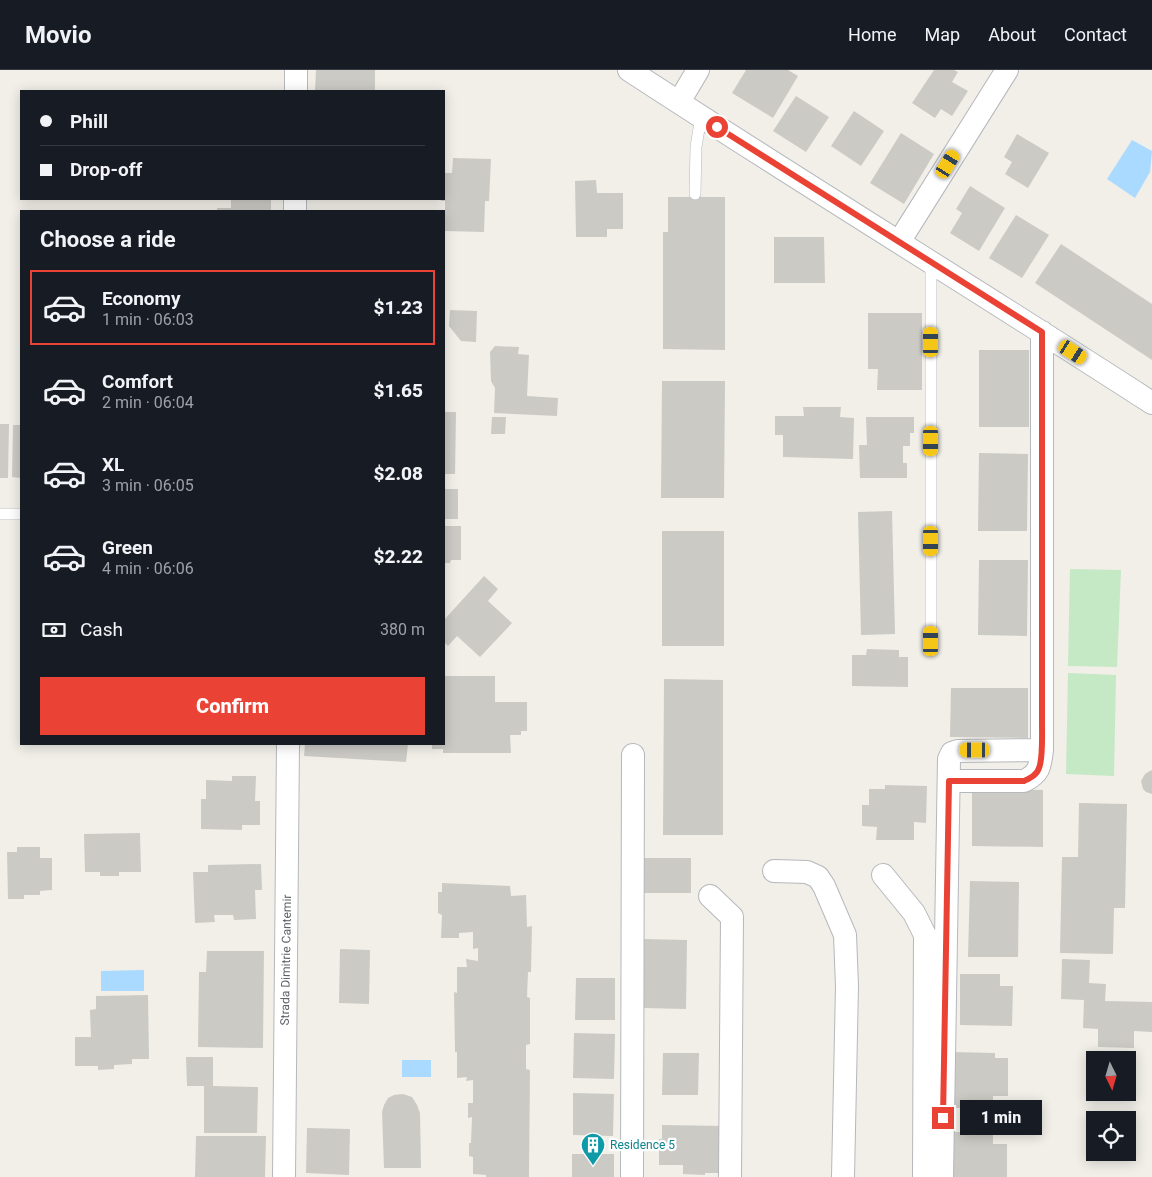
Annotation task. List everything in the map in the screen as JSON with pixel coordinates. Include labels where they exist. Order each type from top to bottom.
[{"type":"street","points":[[296,70],[296,90]]},
{"type":"street","points":[[629,70],[1152,403]]},
{"type":"street","points":[[679,102],[698,70]]},
{"type":"street","points":[[898,242],[1006,70]]},
{"type":"street","points":[[949,781],[1024,781],[1033,777],[1040,768],[1042,750],[1042,332]]},
{"type":"street","name":"Strada Dimitrie Cantemir","points":[[284,1177],[288,745]]},
{"type":"street","points":[[942,1177],[949,759],[952,753],[958,751],[1042,750]]},
{"type":"street","points":[[632,1177],[633,755]]},
{"type":"street","points":[[774,871],[807,872],[818,877],[824,886],[845,935],[847,986],[843,1177]]},
{"type":"street","points":[[883,875],[914,913],[925,935],[924,1177]]},
{"type":"street","points":[[710,896],[732,917],[730,1177]]},
{"type":"lane","points":[[695,194],[696,147],[701,116]]},
{"type":"lane","points":[[931,262],[931,641]]},
{"type":"lane","points":[[0,514],[20,514]]},
{"type":"green space","points":[[1070,569],[1121,570],[1117,667],[1068,666]]},
{"type":"green space","points":[[1068,673],[1116,675],[1114,776],[1066,774]]},
{"type":"water","points":[[1132,140],[1152,151],[1150,172],[1135,198],[1107,179]]},
{"type":"water","points":[[144,970],[144,991],[101,991],[101,971]]},
{"type":"water","points":[[402,1060],[431,1060],[431,1077],[402,1077]]},
{"type":"building","points":[[316,70],[375,70],[375,90],[315,90]]},
{"type":"building","points":[[746,70],[788,70],[798,76],[773,118],[732,93]]},
{"type":"building","points":[[934,70],[954,70],[958,72],[952,82],[968,91],[952,116],[941,109],[935,118],[912,103]]},
{"type":"building","points":[[796,96],[829,117],[806,152],[773,131]]},
{"type":"building","points":[[854,111],[884,131],[861,166],[831,146]]},
{"type":"building","points":[[901,133],[934,154],[904,204],[870,183]]},
{"type":"building","points":[[1017,134],[1049,153],[1028,188],[1005,174],[1012,162],[1004,157]]},
{"type":"building","points":[[453,158],[491,159],[489,201],[485,201],[484,232],[445,231],[445,201],[441,200],[445,200],[445,173],[452,173]]},
{"type":"building","points":[[596,180],[597,193],[623,193],[623,229],[607,229],[607,237],[576,237],[575,181]]},
{"type":"building","points":[[970,186],[1005,208],[979,251],[950,233],[962,213],[956,209]]},
{"type":"building","points":[[668,197],[725,197],[725,350],[663,349],[663,232],[668,232]]},
{"type":"building","points":[[231,200],[271,200],[271,210],[217,210],[217,208],[231,208]]},
{"type":"building","points":[[1016,215],[1049,235],[1022,278],[989,258]]},
{"type":"building","points":[[774,237],[824,237],[825,283],[774,283]]},
{"type":"building","points":[[1061,244],[1152,304],[1152,360],[1035,283]]},
{"type":"building","points":[[450,310],[477,311],[476,342],[461,341],[449,326]]},
{"type":"building","points":[[868,313],[922,313],[922,390],[877,390],[878,369],[868,369]]},
{"type":"building","points":[[495,346],[519,347],[518,354],[529,355],[527,396],[558,398],[557,416],[494,413],[495,388],[491,381],[490,352]]},
{"type":"building","points":[[979,350],[1029,350],[1029,427],[979,427]]},
{"type":"building","points":[[662,381],[725,381],[724,498],[661,498]]},
{"type":"building","points":[[803,407],[841,407],[840,417],[854,418],[853,459],[783,457],[783,435],[775,435],[775,416],[804,416]]},
{"type":"building","points":[[445,412],[456,412],[455,474],[445,474]]},
{"type":"building","points":[[492,417],[506,417],[505,434],[491,434]]},
{"type":"building","points":[[866,417],[914,417],[914,433],[910,433],[910,446],[903,446],[903,463],[907,463],[907,478],[860,478],[859,445],[867,445]]},
{"type":"building","points":[[0,424],[9,424],[8,478],[0,478]]},
{"type":"building","points":[[13,425],[20,425],[20,478],[12,477]]},
{"type":"building","points":[[979,453],[1028,454],[1027,531],[978,531]]},
{"type":"building","points":[[445,489],[458,489],[458,519],[445,519]]},
{"type":"building","points":[[892,511],[895,634],[861,635],[858,512]]},
{"type":"building","points":[[445,526],[461,526],[461,560],[451,560],[450,563],[445,563]]},
{"type":"building","points":[[662,531],[724,531],[724,646],[662,646]]},
{"type":"building","points":[[979,560],[1028,560],[1027,636],[978,635]]},
{"type":"building","points":[[484,576],[498,589],[488,601],[512,623],[480,657],[457,636],[448,646],[445,643],[445,619]]},
{"type":"building","points":[[867,649],[899,650],[899,657],[908,657],[908,687],[852,686],[852,655],[866,655]]},
{"type":"building","points":[[445,676],[495,676],[495,702],[527,702],[527,731],[521,731],[521,735],[510,735],[511,753],[443,753],[443,749],[432,749],[432,745],[445,745]]},
{"type":"building","points":[[664,679],[723,680],[723,835],[663,835]]},
{"type":"building","points":[[951,688],[1028,688],[1028,738],[950,737]]},
{"type":"building","points":[[305,745],[408,745],[406,762],[304,756]]},
{"type":"building","points":[[1152,770],[1152,794],[1143,789],[1141,781],[1145,774]]},
{"type":"building","points":[[232,776],[256,776],[255,801],[260,801],[260,825],[242,825],[242,830],[201,829],[201,799],[206,799],[206,780],[232,781]]},
{"type":"building","points":[[885,785],[927,786],[926,823],[914,822],[914,840],[876,840],[877,827],[862,826],[862,805],[869,805],[869,789],[885,789]]},
{"type":"building","points":[[972,789],[1043,790],[1043,847],[972,846]]},
{"type":"building","points":[[1079,803],[1127,804],[1125,908],[1114,908],[1113,954],[1060,953],[1062,857],[1078,857]]},
{"type":"building","points":[[140,833],[141,872],[119,872],[119,876],[100,876],[100,872],[85,872],[84,834]]},
{"type":"building","points":[[17,847],[40,847],[40,858],[52,858],[52,890],[40,891],[40,895],[24,895],[24,899],[8,899],[7,852],[17,852]]},
{"type":"building","points":[[644,858],[691,858],[691,893],[644,893]]},
{"type":"building","points":[[261,864],[262,890],[255,890],[256,919],[234,920],[233,915],[214,915],[215,922],[195,923],[193,872],[208,872],[208,865]]},
{"type":"building","points":[[970,881],[1019,882],[1018,957],[968,957]]},
{"type":"building","points":[[442,883],[510,886],[511,896],[526,895],[527,927],[532,926],[531,972],[528,972],[527,997],[530,998],[530,1044],[526,1045],[526,1069],[530,1070],[529,1177],[486,1177],[486,1175],[473,1174],[473,1157],[469,1156],[472,1117],[468,1118],[468,1103],[473,1103],[473,1080],[466,1081],[467,1077],[457,1078],[454,992],[457,993],[457,967],[467,967],[466,959],[478,961],[478,948],[473,949],[473,932],[459,933],[459,938],[441,938],[442,915],[438,913],[438,892],[442,892]]},
{"type":"building","points":[[644,939],[687,940],[686,1009],[643,1008]]},
{"type":"building","points":[[340,949],[370,950],[369,1004],[339,1003]]},
{"type":"building","points":[[207,951],[264,951],[263,1048],[198,1047],[199,972],[206,972]]},
{"type":"building","points":[[1062,959],[1090,960],[1089,983],[1106,984],[1105,1001],[1152,1002],[1152,1032],[1134,1031],[1134,1048],[1098,1047],[1098,1029],[1083,1028],[1084,1000],[1061,999]]},
{"type":"building","points":[[960,974],[1000,974],[1000,986],[1013,986],[1012,1026],[960,1025]]},
{"type":"building","points":[[576,978],[615,978],[615,1020],[575,1020]]},
{"type":"building","points":[[148,995],[149,1059],[132,1059],[132,1064],[114,1065],[114,1069],[98,1070],[98,1066],[75,1066],[75,1037],[91,1037],[90,1010],[96,1009],[96,996]]},
{"type":"building","points":[[574,1033],[615,1034],[614,1079],[573,1078]]},
{"type":"building","points":[[952,1052],[995,1053],[995,1058],[1008,1058],[1008,1096],[993,1096],[993,1108],[952,1108]]},
{"type":"building","points":[[663,1053],[699,1053],[698,1095],[662,1095]]},
{"type":"building","points":[[186,1057],[213,1057],[213,1086],[258,1087],[257,1133],[204,1133],[204,1086],[187,1086]]},
{"type":"building","points":[[573,1093],[614,1094],[613,1136],[573,1135]]},
{"type":"building","points":[[403,1094],[412,1097],[420,1113],[421,1168],[384,1168],[382,1112],[388,1098]]},
{"type":"building","points":[[662,1125],[725,1126],[725,1173],[705,1173],[705,1175],[683,1174],[683,1165],[659,1165],[659,1139],[662,1139]]},
{"type":"building","points":[[307,1128],[350,1129],[349,1175],[306,1173]]},
{"type":"building","points":[[952,1132],[993,1132],[993,1144],[1007,1144],[1007,1177],[952,1177]]},
{"type":"building","points":[[196,1136],[266,1136],[265,1177],[195,1177]]},
{"type":"building","name":"Residence 5","points":[[572,1154],[614,1154],[614,1177],[572,1177]]},
{"type":"place","name":"Residence 5","points":[[593,1166]]},
{"type":"route","points":[[717,127],[1042,332],[1042,750],[1040,768],[1033,777],[1024,781],[949,781],[943,1118]]}]
